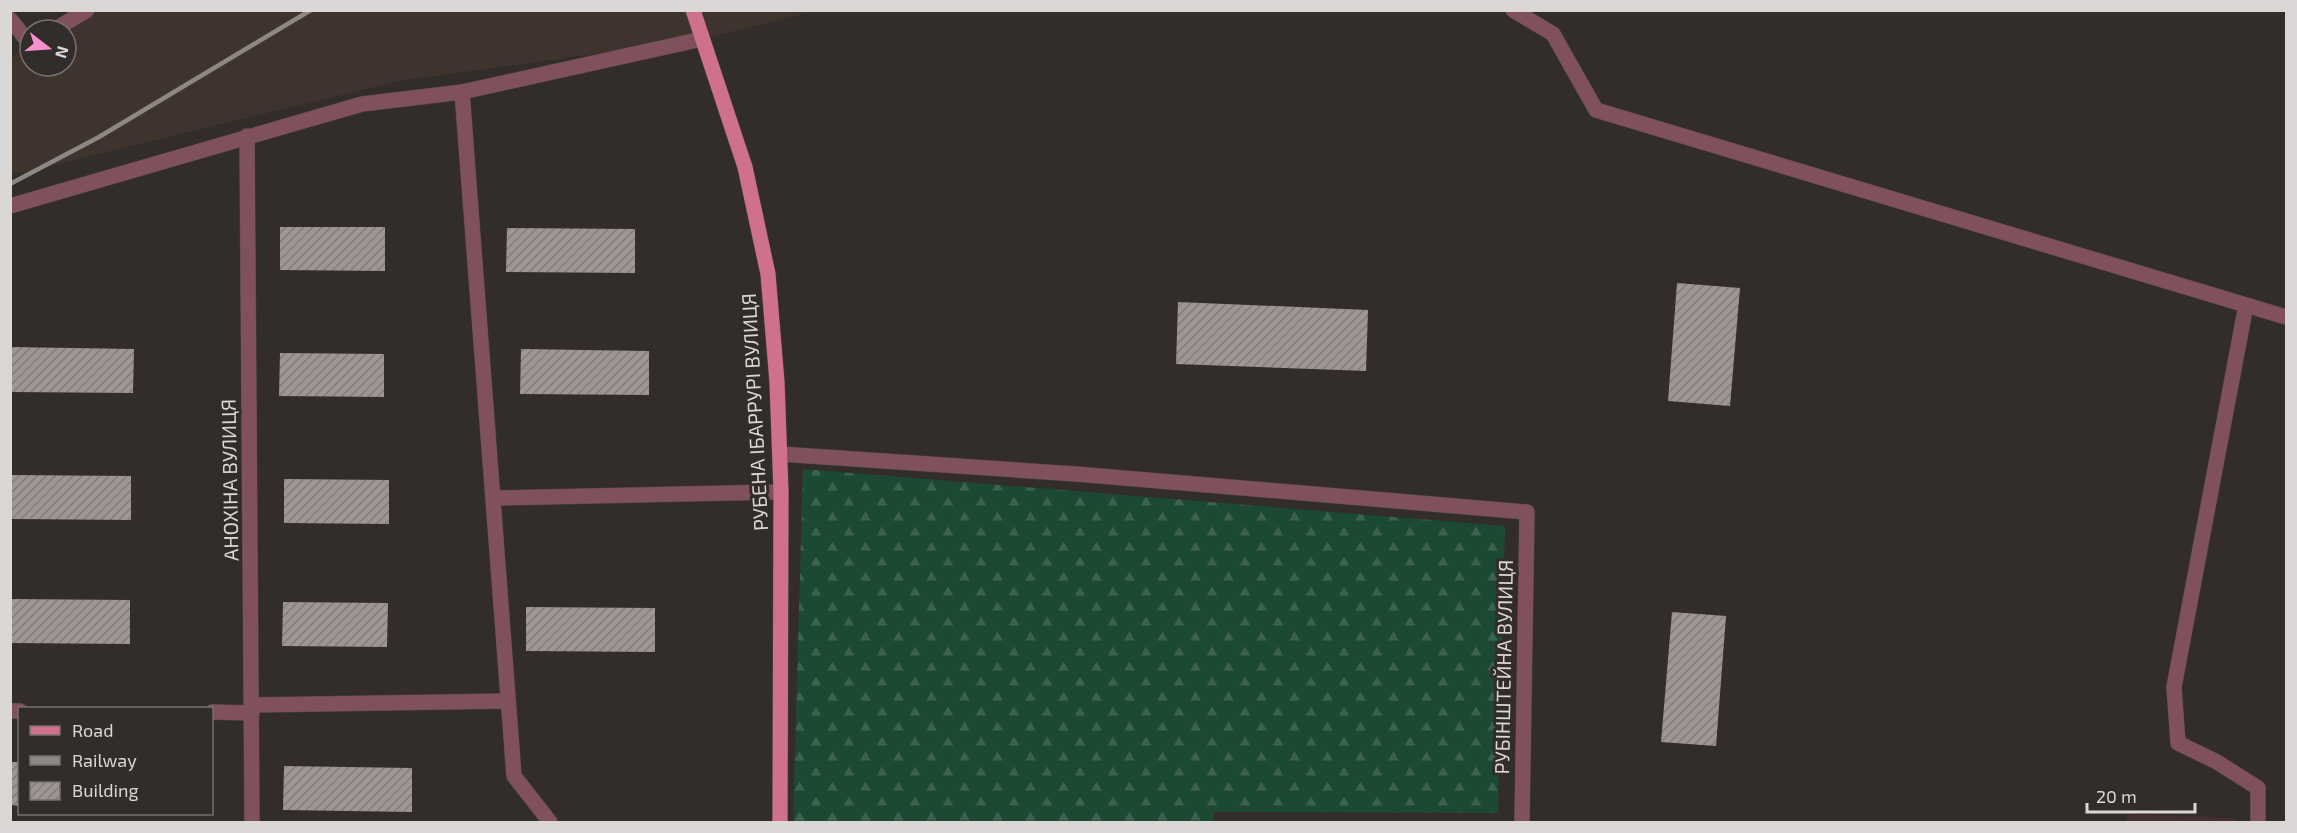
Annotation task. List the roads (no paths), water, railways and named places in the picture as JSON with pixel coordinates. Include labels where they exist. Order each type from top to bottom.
[{"type":"main road","name":"РУБЕНА ІБАРРУРІ ВУЛИЦЯ","points":[[693,10],[745,167],[768,274],[777,382],[781,492],[780,822]]},
{"type":"street","points":[[74,18],[87,10]]},
{"type":"street","points":[[1513,10],[1553,34],[1596,110],[2286,318]]},
{"type":"street","points":[[10,206],[362,104],[462,92],[702,39]]},
{"type":"street","points":[[462,92],[495,498],[507,701],[514,776],[550,822]]},
{"type":"street","name":"АНОХІНА ВУЛИЦЯ","points":[[247,136],[252,822]]},
{"type":"street","points":[[2246,305],[2174,687],[2178,743],[2217,762],[2258,788],[2258,822]]},
{"type":"street","name":"РУБІНШТЕЙНА ВУЛИЦЯ","points":[[780,454],[1088,475],[1527,512],[1522,822]]},
{"type":"street","points":[[495,498],[781,492]]},
{"type":"street","points":[[213,712],[507,701]]},
{"type":"railway","points":[[10,184],[99,137],[311,10]]}]
